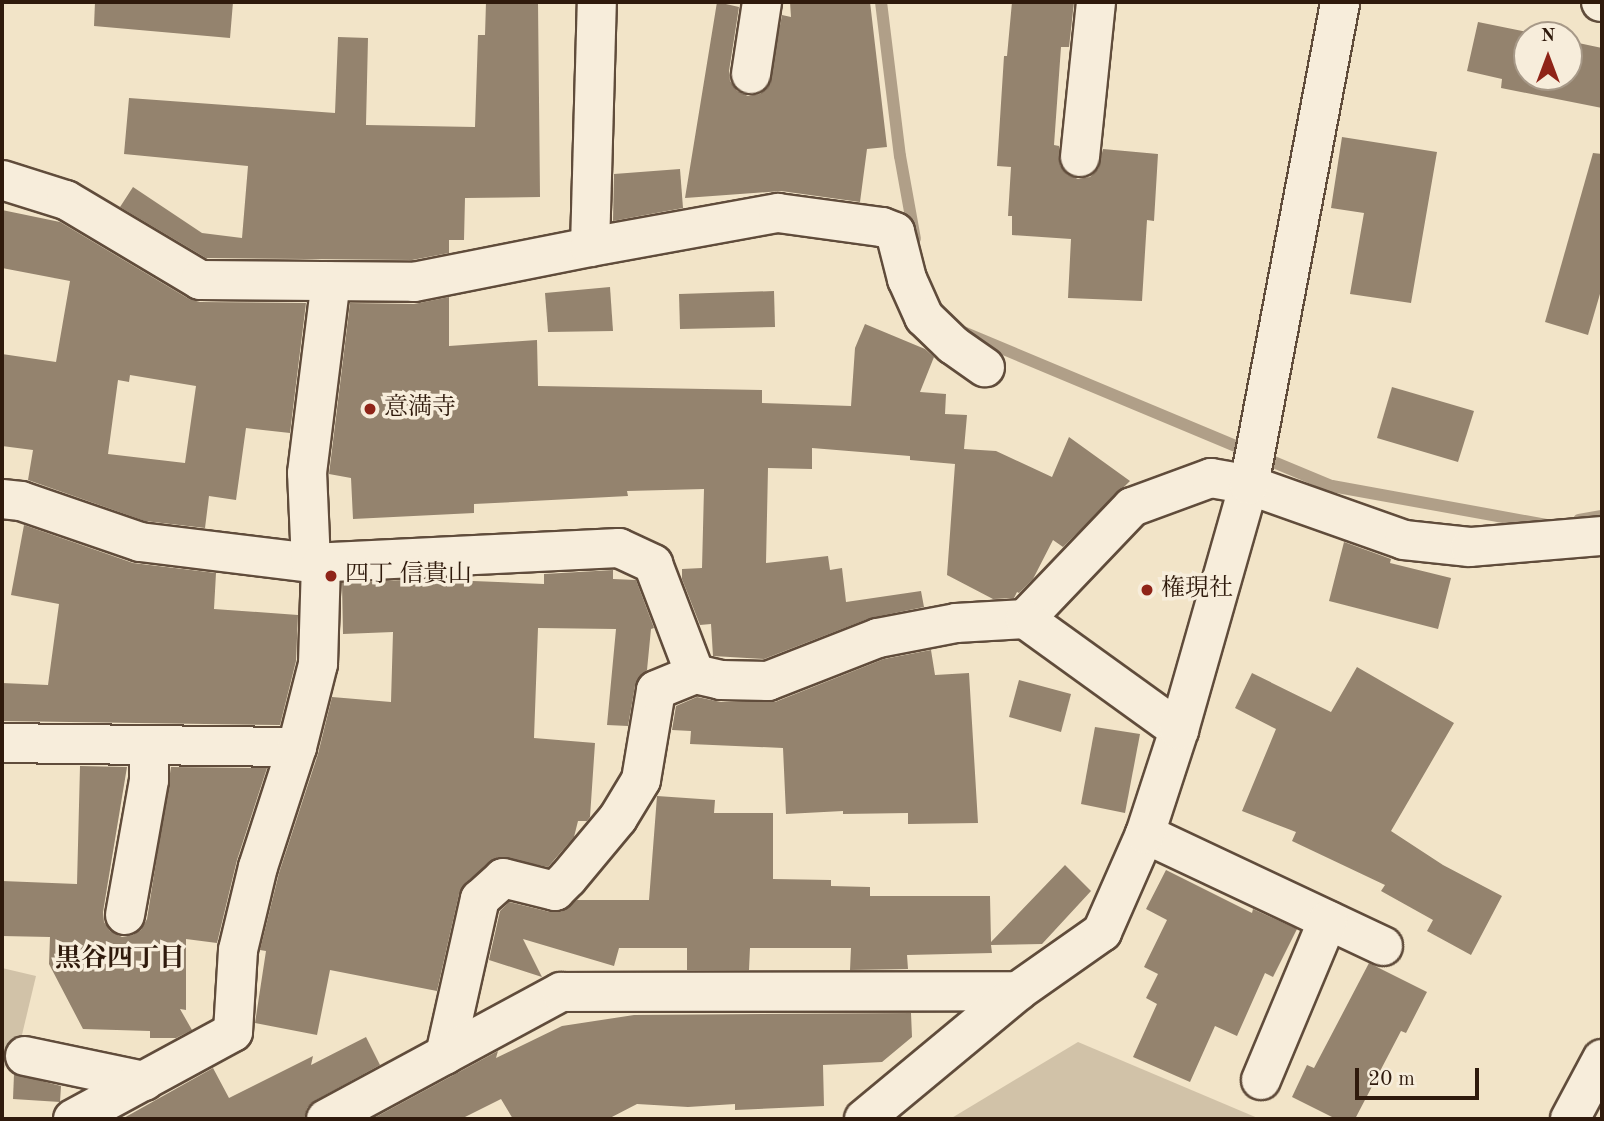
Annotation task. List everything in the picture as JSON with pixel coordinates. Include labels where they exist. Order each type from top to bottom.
[{"type":"street","points":[[590,247],[597,2]]},
{"type":"street","points":[[751,74],[762,2]]},
{"type":"street","points":[[1080,157],[1096,2]]},
{"type":"street","points":[[864,1119],[1018,991],[1102,932],[1145,834],[1179,730],[1253,462],[1340,2]]},
{"type":"street","points":[[2,180],[66,200],[200,281],[414,282],[778,213],[882,227],[895,232],[907,279],[924,317],[953,345],[985,367]]},
{"type":"street","points":[[73,1119],[233,1032],[241,938],[258,867],[297,747],[318,664],[316,563],[307,473],[331,281]]},
{"type":"street","points":[[1025,619],[1132,507],[1253,462],[1404,540],[1470,547],[1602,536]]},
{"type":"street","points":[[2,499],[21,501],[140,542],[316,563],[619,548],[653,564],[695,674]]},
{"type":"street","points":[[445,1055],[480,899],[503,878],[555,891],[568,878],[618,818],[641,780],[656,690],[695,674],[721,680],[768,681],[878,638],[956,623],[1025,619],[1179,730]]},
{"type":"street","points":[[2,743],[297,747]]},
{"type":"street","points":[[125,915],[149,780],[149,745]]},
{"type":"street","points":[[1145,834],[1383,946]]},
{"type":"street","points":[[1261,1080],[1328,920]]},
{"type":"street","points":[[326,1119],[561,992],[1018,991]]},
{"type":"street","points":[[25,1056],[144,1081]]},
{"type":"street","points":[[1570,1119],[1602,1059]]},
{"type":"shaded area","points":[[2,968],[36,976],[21,1039],[2,1072]]},
{"type":"shaded area","points":[[1078,1042],[1260,1119],[950,1119]]},
{"type":"building","points":[[95,2],[233,2],[230,38],[94,26]]},
{"type":"building","points":[[486,2],[538,2],[540,197],[465,198],[464,240],[449,240],[449,253],[412,260],[206,258],[120,207],[133,187],[202,233],[242,238],[248,166],[124,154],[129,98],[335,113],[338,37],[368,38],[366,125],[475,127],[478,35],[485,35]]},
{"type":"building","points":[[717,2],[739,7],[729,71],[730,81],[737,91],[748,96],[760,94],[768,87],[782,15],[791,17],[790,2],[870,2],[887,147],[867,149],[860,202],[781,191],[685,198]]},
{"type":"building","points":[[1012,2],[1074,2],[1069,47],[1061,47],[1054,145],[1059,146],[1060,165],[1067,174],[1078,179],[1090,177],[1098,169],[1103,149],[1158,154],[1154,221],[1147,220],[1142,301],[1068,298],[1071,239],[1012,235],[1012,216],[1008,216],[1011,167],[997,166],[1004,56],[1007,56]]},
{"type":"building","points":[[1478,22],[1513,29],[1513,90],[1501,88],[1502,79],[1467,71]]},
{"type":"building","points":[[1583,44],[1602,48],[1602,108],[1516,91],[1583,91]]},
{"type":"building","points":[[1342,137],[1437,152],[1411,303],[1350,294],[1364,213],[1331,208]]},
{"type":"building","points":[[1593,153],[1602,154],[1602,287],[1588,335],[1545,322]]},
{"type":"building","points":[[680,169],[683,208],[613,221],[614,174]]},
{"type":"building","points":[[2,210],[60,222],[189,299],[200,302],[306,303],[290,433],[246,428],[236,500],[209,496],[205,528],[145,521],[28,480],[33,450],[2,446],[2,354],[56,362],[70,281],[2,268]],"holes":[[[130,375],[196,386],[185,463],[108,454],[118,380],[129,382]]]},
{"type":"building","points":[[610,287],[613,331],[548,332],[545,293]]},
{"type":"building","points":[[774,291],[775,327],[680,329],[679,294]]},
{"type":"building","points":[[449,297],[449,346],[537,340],[538,386],[762,390],[762,403],[851,406],[855,348],[865,324],[925,349],[934,357],[920,392],[946,394],[945,414],[967,415],[964,449],[996,451],[1052,477],[1069,437],[1130,481],[1063,547],[1053,540],[1033,579],[1017,592],[1014,598],[993,599],[947,575],[955,464],[910,460],[910,456],[812,448],[812,469],[768,468],[766,563],[828,556],[830,570],[842,568],[846,602],[921,591],[924,607],[870,618],[764,659],[713,656],[711,624],[700,625],[682,579],[682,569],[702,568],[704,489],[627,491],[628,496],[474,504],[474,513],[353,519],[351,478],[329,474],[350,303],[414,304]]},
{"type":"building","points":[[1392,387],[1474,411],[1458,462],[1377,438]]},
{"type":"building","points":[[24,525],[133,563],[216,573],[214,609],[298,615],[296,661],[280,725],[2,721],[2,683],[48,685],[59,604],[11,595]]},
{"type":"building","points":[[1344,542],[1391,559],[1390,563],[1451,578],[1438,629],[1329,601]]},
{"type":"building","points":[[613,570],[613,579],[636,580],[654,628],[651,629],[647,670],[635,686],[628,726],[607,725],[616,629],[538,628],[534,738],[595,743],[590,817],[587,821],[578,821],[574,837],[548,867],[498,857],[465,883],[459,894],[437,991],[330,970],[317,1035],[255,1023],[266,951],[260,950],[279,873],[318,754],[332,697],[391,702],[393,632],[343,634],[342,583],[424,579],[544,584],[544,574]]},
{"type":"building","points":[[931,650],[935,675],[969,673],[978,823],[908,824],[908,813],[843,814],[843,811],[786,814],[783,748],[690,744],[691,731],[672,730],[676,706],[697,697],[721,702],[775,702],[884,659]]},
{"type":"building","points":[[1357,667],[1454,723],[1391,831],[1443,865],[1502,896],[1471,955],[1427,931],[1433,920],[1381,891],[1385,885],[1292,841],[1296,832],[1242,811],[1276,729],[1235,708],[1252,673],[1331,712]]},
{"type":"building","points":[[1019,680],[1071,694],[1061,732],[1009,717]]},
{"type":"building","points":[[1095,727],[1140,734],[1125,813],[1081,804]]},
{"type":"building","points":[[80,766],[127,767],[103,912],[104,922],[110,931],[122,937],[141,930],[147,919],[171,767],[267,768],[237,860],[217,943],[186,939],[186,1010],[180,1009],[192,1030],[176,1038],[150,1038],[150,1031],[83,1029],[49,964],[50,937],[2,936],[2,881],[77,884]]},
{"type":"building","points":[[657,796],[715,800],[714,813],[773,813],[773,879],[831,880],[831,886],[870,887],[870,896],[990,896],[991,942],[1065,865],[1091,891],[1042,944],[991,945],[992,953],[907,955],[908,969],[850,970],[851,948],[750,948],[749,970],[687,970],[687,948],[619,948],[614,966],[523,939],[542,977],[489,960],[500,911],[509,902],[561,912],[577,900],[649,900]]},
{"type":"building","points":[[1166,870],[1252,913],[1253,909],[1297,929],[1273,977],[1265,973],[1237,1036],[1215,1026],[1190,1082],[1133,1057],[1157,1004],[1146,998],[1158,974],[1144,967],[1167,920],[1146,909]]},
{"type":"building","points":[[1369,963],[1427,992],[1406,1033],[1401,1031],[1355,1119],[1336,1119],[1292,1097],[1307,1065],[1314,1068]]},
{"type":"building","points":[[911,1013],[912,1037],[882,1062],[823,1065],[824,1106],[735,1110],[735,1104],[688,1107],[637,1104],[608,1119],[513,1119],[501,1099],[461,1119],[372,1119],[498,1051],[496,1058],[562,1026],[634,1015]]},
{"type":"building","points":[[366,1037],[380,1065],[316,1100],[307,1108],[304,1119],[122,1119],[213,1068],[229,1098],[313,1056],[311,1065]]},
{"type":"building","points":[[14,1074],[61,1086],[60,1102],[13,1099]]},
{"type":"waterway","points":[[881,2],[900,156],[915,239]]},
{"type":"waterway","points":[[963,332],[1332,486],[1547,525]]},
{"type":"waterway","points":[[1579,520],[1602,516]]},
{"type":"place","name":"意満寺","points":[[370,409]]},
{"type":"place","name":"四丁 信貴山","points":[[331,576]]},
{"type":"place","name":"権現社","points":[[1147,590]]},
{"type":"district","name":"黒谷四丁目","points":[[120,960]]}]
